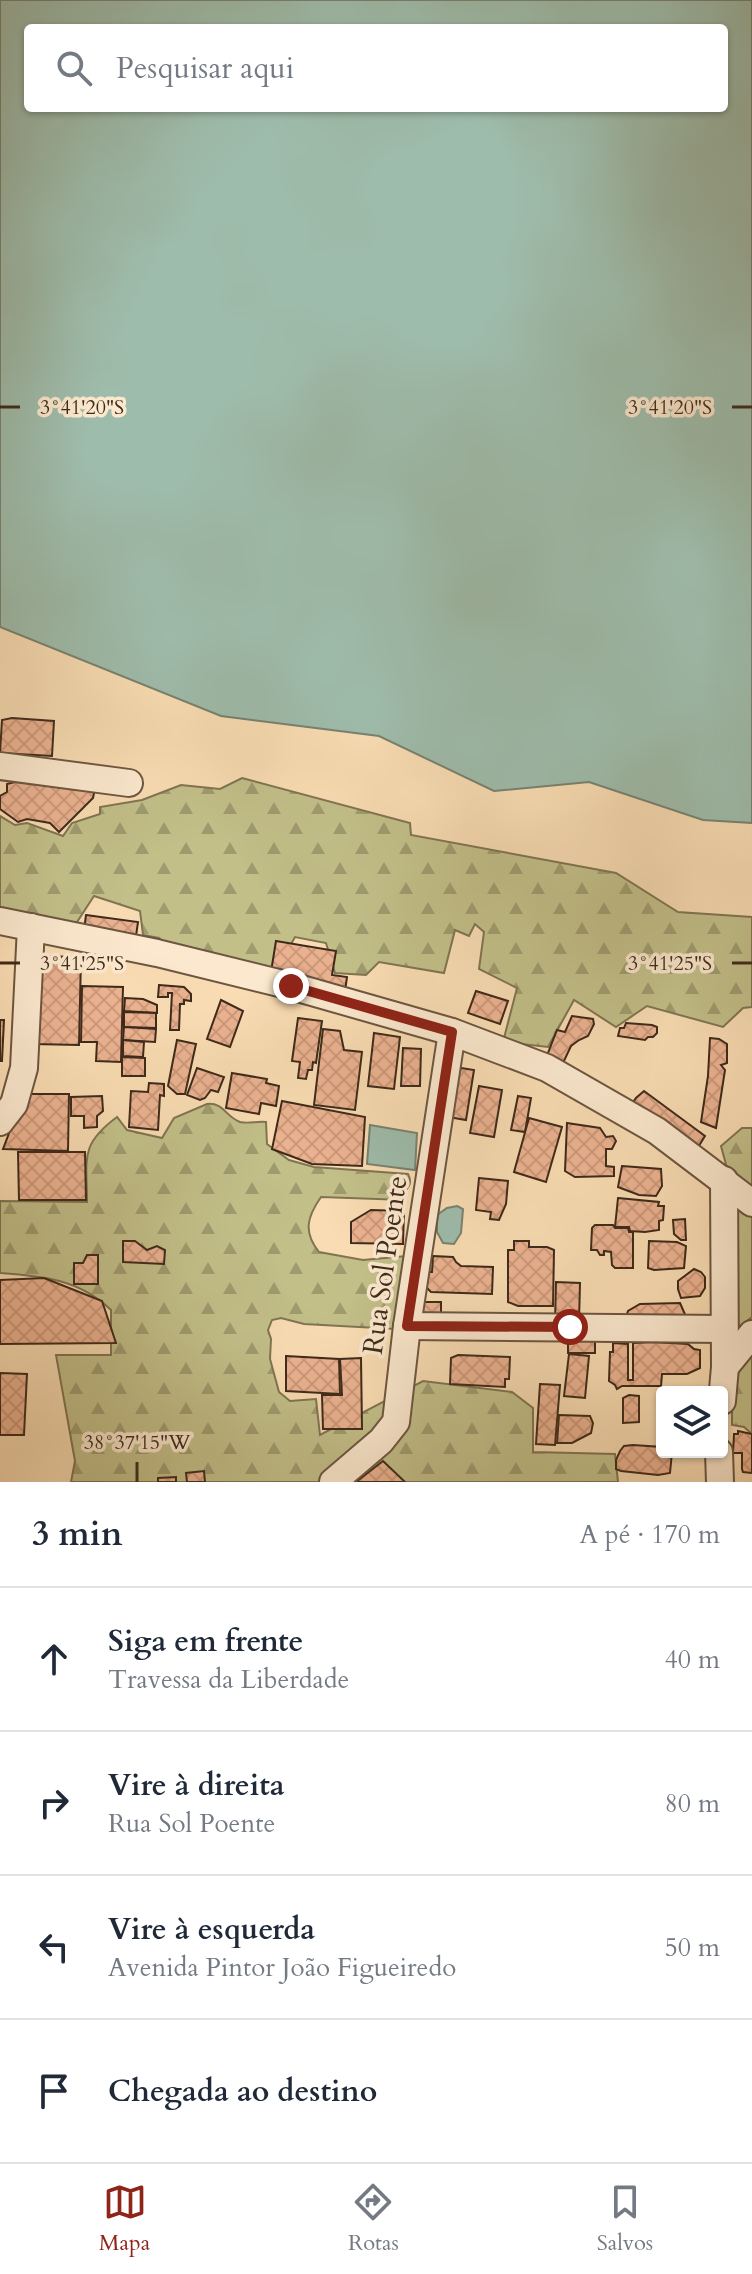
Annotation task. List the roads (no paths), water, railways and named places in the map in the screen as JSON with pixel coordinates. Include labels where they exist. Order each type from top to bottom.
[{"type":"street","points":[[0,766],[129,783]]},
{"type":"street","points":[[0,921],[157,953],[291,986],[452,1032],[547,1068],[657,1131],[752,1203]]},
{"type":"street","points":[[0,1122],[14,1104],[24,1068],[31,927]]},
{"type":"street","name":"Rua Sol Poente","points":[[333,1482],[381,1441],[396,1422],[407,1326],[452,1032]]},
{"type":"street","points":[[723,1386],[724,1180]]},
{"type":"street","points":[[407,1326],[724,1329]]},
{"type":"street","points":[[725,1367],[752,1334]]},
{"type":"street","points":[[719,1458],[720,1482]]}]
